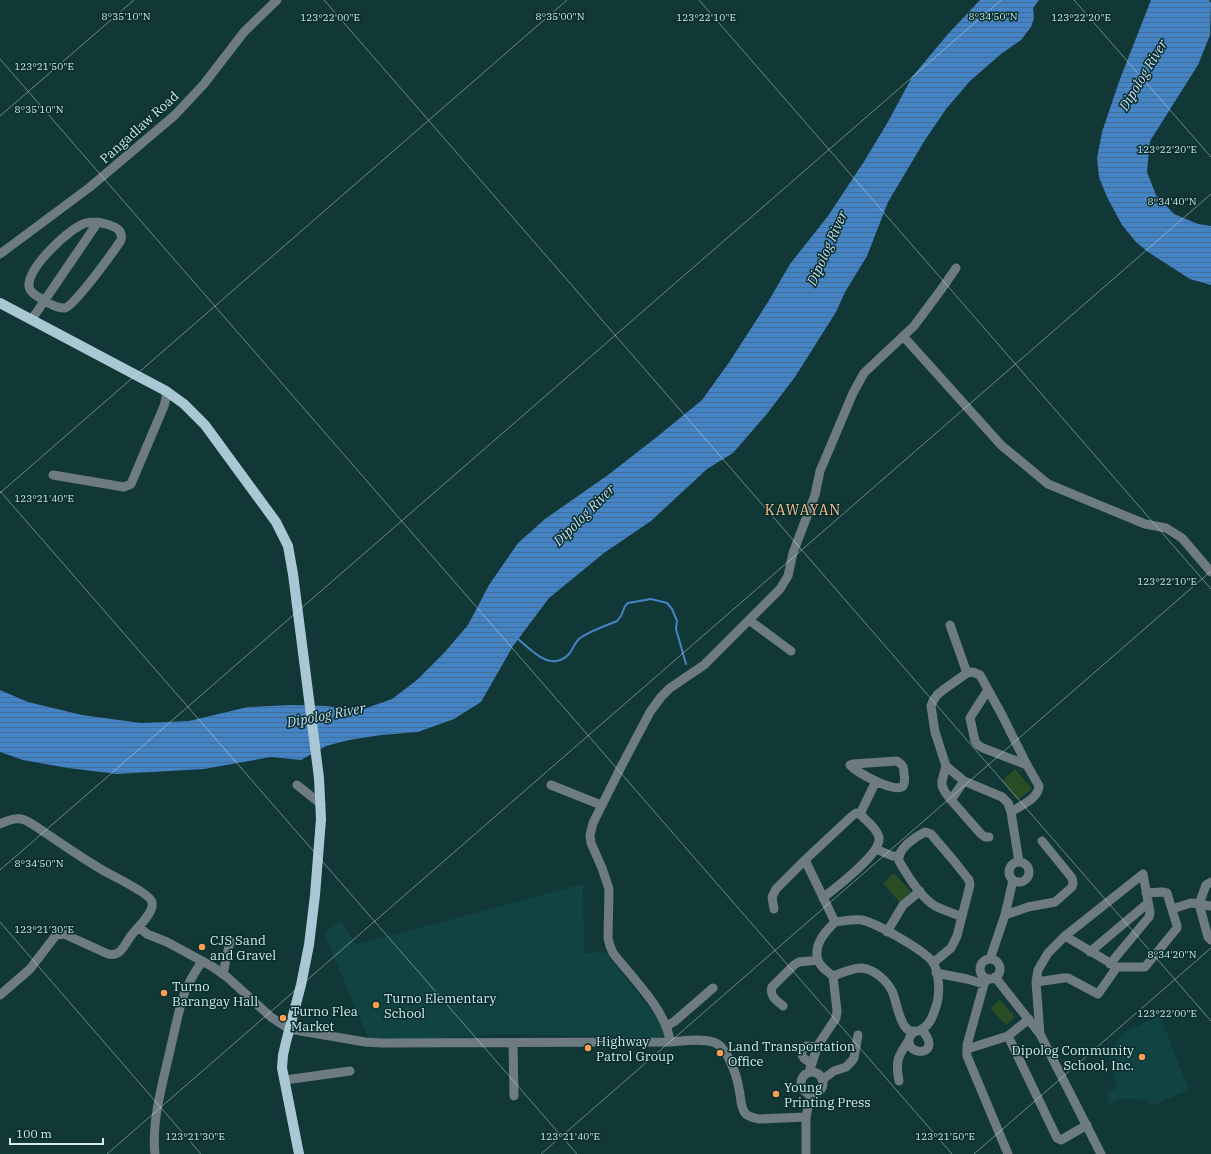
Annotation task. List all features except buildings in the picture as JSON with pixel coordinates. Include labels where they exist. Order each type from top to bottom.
[{"type":"main road","points":[[0,303],[166,391],[184,404],[205,426],[276,522],[288,546],[293,574],[321,804],[315,896],[309,944],[301,985],[283,1056],[282,1068],[299,1154]]},
{"type":"street","name":"Pangadlaw Road","points":[[0,254],[90,187],[175,115],[204,84],[244,32],[277,0]]},
{"type":"street","points":[[87,222],[98,222],[120,230],[122,235],[119,243],[71,304],[65,308],[59,308],[35,295],[28,286],[35,270],[50,250],[77,227],[87,222]]},
{"type":"street","points":[[32,319],[98,222]]},
{"type":"street","points":[[670,1042],[667,1026],[651,1001],[621,963],[610,946],[608,938],[609,890],[602,868],[591,844],[590,835],[593,823],[650,712],[661,697],[670,688],[704,665],[786,582],[795,547],[816,495],[820,471],[864,373],[914,326],[956,268]]},
{"type":"street","points":[[903,336],[1001,445],[1048,484],[1146,524],[1166,528],[1182,538],[1211,572]]},
{"type":"street","points":[[53,475],[118,486],[128,486],[131,484],[164,406],[166,391]]},
{"type":"street","points":[[749,620],[791,651]]},
{"type":"street","points":[[950,625],[967,673]]},
{"type":"street","points":[[1011,812],[1035,795],[1039,789],[1039,786],[980,676],[977,673],[967,673],[937,695],[933,701],[931,706],[935,732],[946,766],[964,781],[1002,797],[1008,803],[1011,812],[1019,862]]},
{"type":"street","points":[[988,690],[970,718],[975,741],[983,748],[1027,765]]},
{"type":"street","points":[[897,761],[902,764],[904,768],[905,781],[903,786],[899,788],[892,788],[876,781],[850,765],[897,761]]},
{"type":"street","points":[[946,766],[942,781],[944,792],[981,834],[985,837],[989,837]]},
{"type":"street","points":[[860,814],[876,781]]},
{"type":"street","points":[[951,800],[964,781]]},
{"type":"street","points":[[297,785],[321,804]]},
{"type":"street","points":[[551,785],[601,805]]},
{"type":"street","points":[[774,909],[772,897],[776,889],[852,816],[856,813],[860,814],[876,831],[879,838],[878,846],[851,876],[823,898]]},
{"type":"street","points":[[0,995],[30,969],[44,953],[56,935],[64,934],[96,950],[113,955],[121,951],[152,907],[151,900],[148,896],[106,872],[21,819],[1,821]]},
{"type":"street","points":[[933,963],[951,948],[957,936],[962,917],[970,885],[969,880],[931,834],[925,832],[919,835],[900,851],[898,856],[901,864],[929,901],[936,906],[962,917]]},
{"type":"street","points":[[1005,915],[1028,906],[1055,902],[1072,887],[1074,883],[1072,878],[1042,841]]},
{"type":"street","points":[[876,849],[892,856],[898,856]]},
{"type":"street","points":[[805,860],[835,922]]},
{"type":"street","points":[[1019,862],[1026,866],[1028,874],[1025,879],[1021,881],[1013,880],[1009,876],[1009,870],[1013,863],[1019,862]]},
{"type":"street","points":[[1036,982],[1068,978],[1098,994],[1114,965],[1149,917],[1150,912],[1143,874],[1141,874],[1065,936],[1048,953],[1038,970],[1036,982],[1040,1034]]},
{"type":"street","points":[[990,959],[1005,915],[1013,880]]},
{"type":"street","points":[[1211,882],[1206,885],[1199,904],[1208,937],[1211,940]]},
{"type":"street","points":[[887,932],[903,905],[920,891]]},
{"type":"street","points":[[1065,936],[1090,952],[1114,965],[1142,967],[1147,965],[1177,928],[1177,923],[1167,893],[1165,892],[1147,898],[1090,952]]},
{"type":"street","points":[[1172,909],[1190,903],[1211,906]]},
{"type":"street","points":[[809,1072],[817,1073],[822,1080],[820,1090],[816,1093],[808,1092],[802,1087],[801,1081],[809,1072],[817,1047],[836,1018],[837,1011],[833,976],[823,968],[818,960],[817,950],[819,943],[824,933],[835,922],[862,920],[887,932],[918,950],[933,963],[936,973],[938,1001],[930,1021],[918,1030],[909,1040],[898,1060],[897,1067],[899,1080]]},
{"type":"street","points":[[139,927],[147,934],[167,942],[223,974],[271,1017],[289,1029],[376,1043],[670,1042],[704,1040],[715,1042],[721,1046],[726,1055],[734,1073],[739,1089],[742,1108],[745,1114],[752,1118],[803,1117]]},
{"type":"street","points":[[223,974],[230,941]]},
{"type":"street","points":[[990,959],[982,962],[980,968],[981,974],[1029,1019],[1040,1034],[1101,1154]]},
{"type":"street","points":[[990,959],[997,963],[1000,968],[999,973],[989,980],[967,1049],[969,1062],[1008,1154]]},
{"type":"street","points":[[783,1006],[773,997],[771,991],[772,987],[799,962],[818,960]]},
{"type":"street","points":[[155,1154],[155,1136],[162,1085],[178,1015],[186,988],[202,961]]},
{"type":"street","points":[[833,976],[852,969],[862,968],[875,973],[889,986],[893,993],[903,1025],[907,1029],[918,1030],[928,1039],[928,1049],[924,1052],[916,1051],[910,1046],[909,1040]]},
{"type":"street","points":[[936,973],[967,979],[989,980]]},
{"type":"street","points":[[667,1026],[675,1021],[713,988]]},
{"type":"street","points":[[967,1049],[1008,1036],[1029,1019]]},
{"type":"street","points":[[822,1080],[834,1071],[846,1067],[852,1062],[858,1035]]},
{"type":"street","points":[[1008,1036],[1057,1138],[1061,1140],[1087,1126]]},
{"type":"street","points":[[513,1043],[514,1096]]},
{"type":"street","points":[[812,1063],[804,1059],[801,1055],[802,1050],[806,1046],[817,1047]]},
{"type":"street","points":[[285,1080],[350,1071]]},
{"type":"street","points":[[806,1154],[803,1117],[808,1092]]},
{"type":"shaded area","points":[[583,884],[584,953],[605,952],[665,1028],[664,1036],[655,1038],[504,1034],[422,1039],[368,1038],[324,933],[340,921],[357,944]]},
{"type":"shaded area","name":"Dipolog Community School, Inc.","points":[[1160,1016],[1189,1090],[1151,1106],[1147,1101],[1122,1099],[1107,1106],[1105,1104],[1109,1100],[1106,1093],[1117,1088],[1109,1062],[1110,1052],[1123,1033]]},
{"type":"green space","points":[[1015,769],[1032,789],[1018,800],[1002,781]]},
{"type":"green space","points":[[894,873],[911,892],[899,902],[883,883]]},
{"type":"green space","points":[[1000,1000],[1015,1017],[1006,1025],[990,1008]]},
{"type":"water","name":"Dipolog River","points":[[980,0],[1039,0],[1033,8],[1034,18],[1031,27],[1021,40],[1001,54],[970,81],[946,109],[925,140],[888,202],[867,256],[845,292],[836,312],[795,377],[766,415],[733,453],[707,469],[651,521],[604,553],[549,598],[513,646],[481,702],[454,719],[418,732],[381,735],[349,740],[326,746],[301,760],[271,757],[204,769],[117,774],[68,768],[23,760],[0,752],[0,690],[28,702],[82,715],[141,723],[189,721],[248,707],[291,705],[326,706],[361,710],[392,699],[417,680],[444,653],[468,625],[489,585],[518,543],[545,519],[608,475],[702,400],[730,361],[768,302],[790,264],[828,216],[865,160],[912,77],[948,34]]},
{"type":"water","name":"Dipolog River","points":[[1151,0],[1209,0],[1211,3],[1210,35],[1198,65],[1150,141],[1147,172],[1156,195],[1174,214],[1198,224],[1211,226],[1211,285],[1190,279],[1148,252],[1136,242],[1122,225],[1107,197],[1099,177],[1097,158],[1102,132],[1120,79]]},
{"type":"waterway","points":[[517,638],[542,658],[555,661],[562,659],[569,654],[577,641],[584,635],[617,621],[628,603],[651,599],[667,603],[672,609],[677,621],[676,629],[686,664]]},
{"type":"place","name":"CJS Sand and Gravel","points":[[202,947]]},
{"type":"place","name":"Turno Barangay Hall","points":[[164,993]]},
{"type":"place","name":"Turno Elementary School","points":[[376,1005]]},
{"type":"place","name":"Turno Flea Market","points":[[283,1018]]},
{"type":"place","name":"Highway Patrol Group","points":[[588,1048]]},
{"type":"place","name":"Land Transportation Office","points":[[720,1053]]},
{"type":"place","name":"Dipolog Community School, Inc.","points":[[1142,1057]]},
{"type":"place","name":"Young Printing Press","points":[[776,1094]]},
{"type":"district","name":"KAWAYAN","points":[[803,510]]}]
